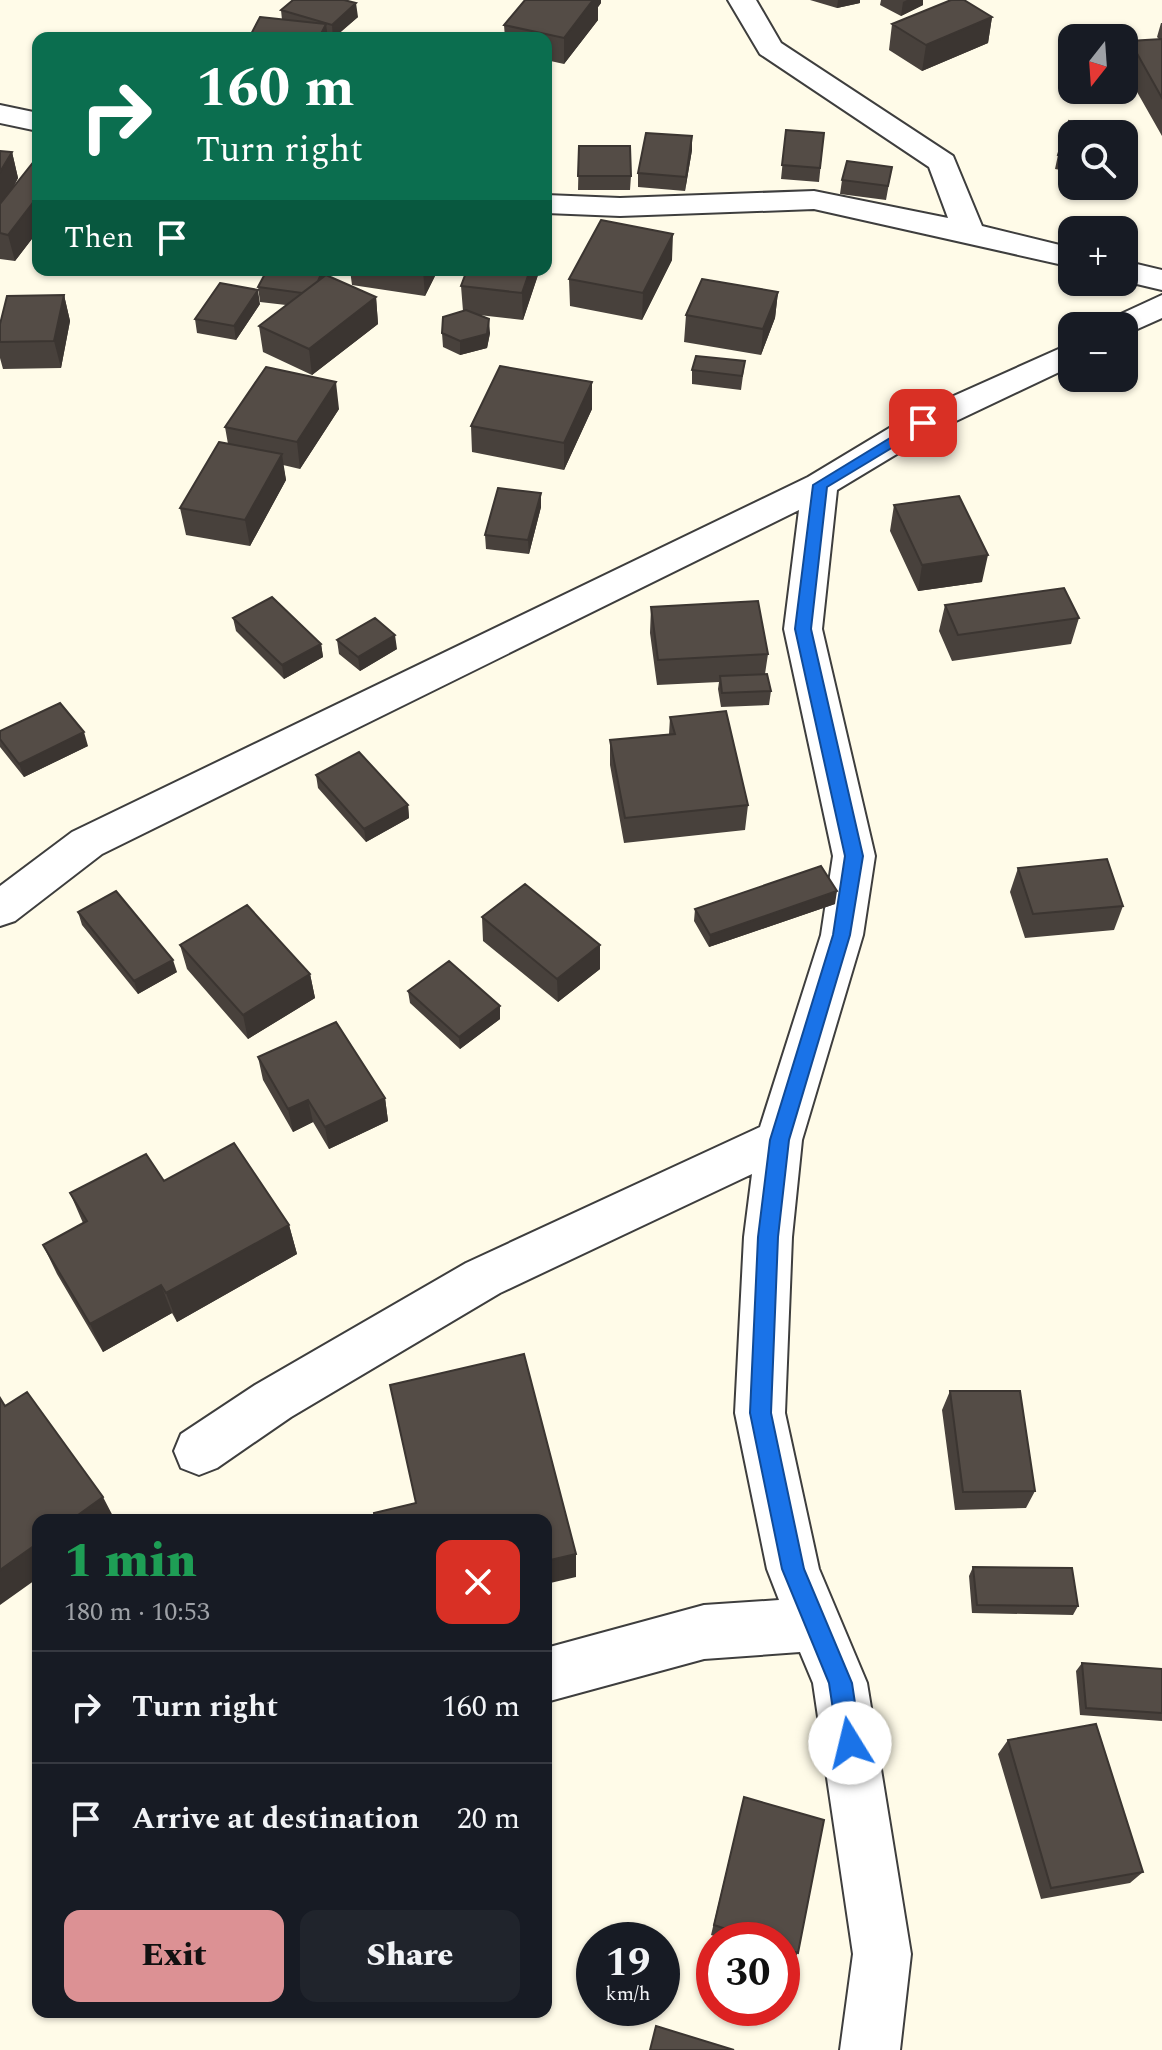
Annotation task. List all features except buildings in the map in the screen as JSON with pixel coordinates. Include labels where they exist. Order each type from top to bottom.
[{"type":"street","points":[[742,0],[770,48],[942,162],[969,232]]},
{"type":"street","points":[[0,114],[32,121]]},
{"type":"street","points":[[552,204],[620,207],[814,200],[969,232],[1058,254]]},
{"type":"street","points":[[1138,274],[1162,280]]},
{"type":"street","points":[[1138,318],[1162,305]]},
{"type":"street","points":[[0,909],[87,843],[820,485],[923,423],[1058,360]]},
{"type":"street","points":[[820,485],[803,629],[854,856],[842,935],[779,1140],[768,1237],[760,1413],[793,1569],[840,1683],[882,1954],[870,2050]]},
{"type":"street","points":[[199,1451],[273,1401],[483,1278],[779,1140]]},
{"type":"street","points":[[552,1673],[704,1632],[815,1624]]},
{"type":"route","points":[[850,1743],[840,1683],[793,1569],[760,1413],[768,1237],[779,1140],[842,935],[854,856],[803,629],[820,485],[923,423]]}]
